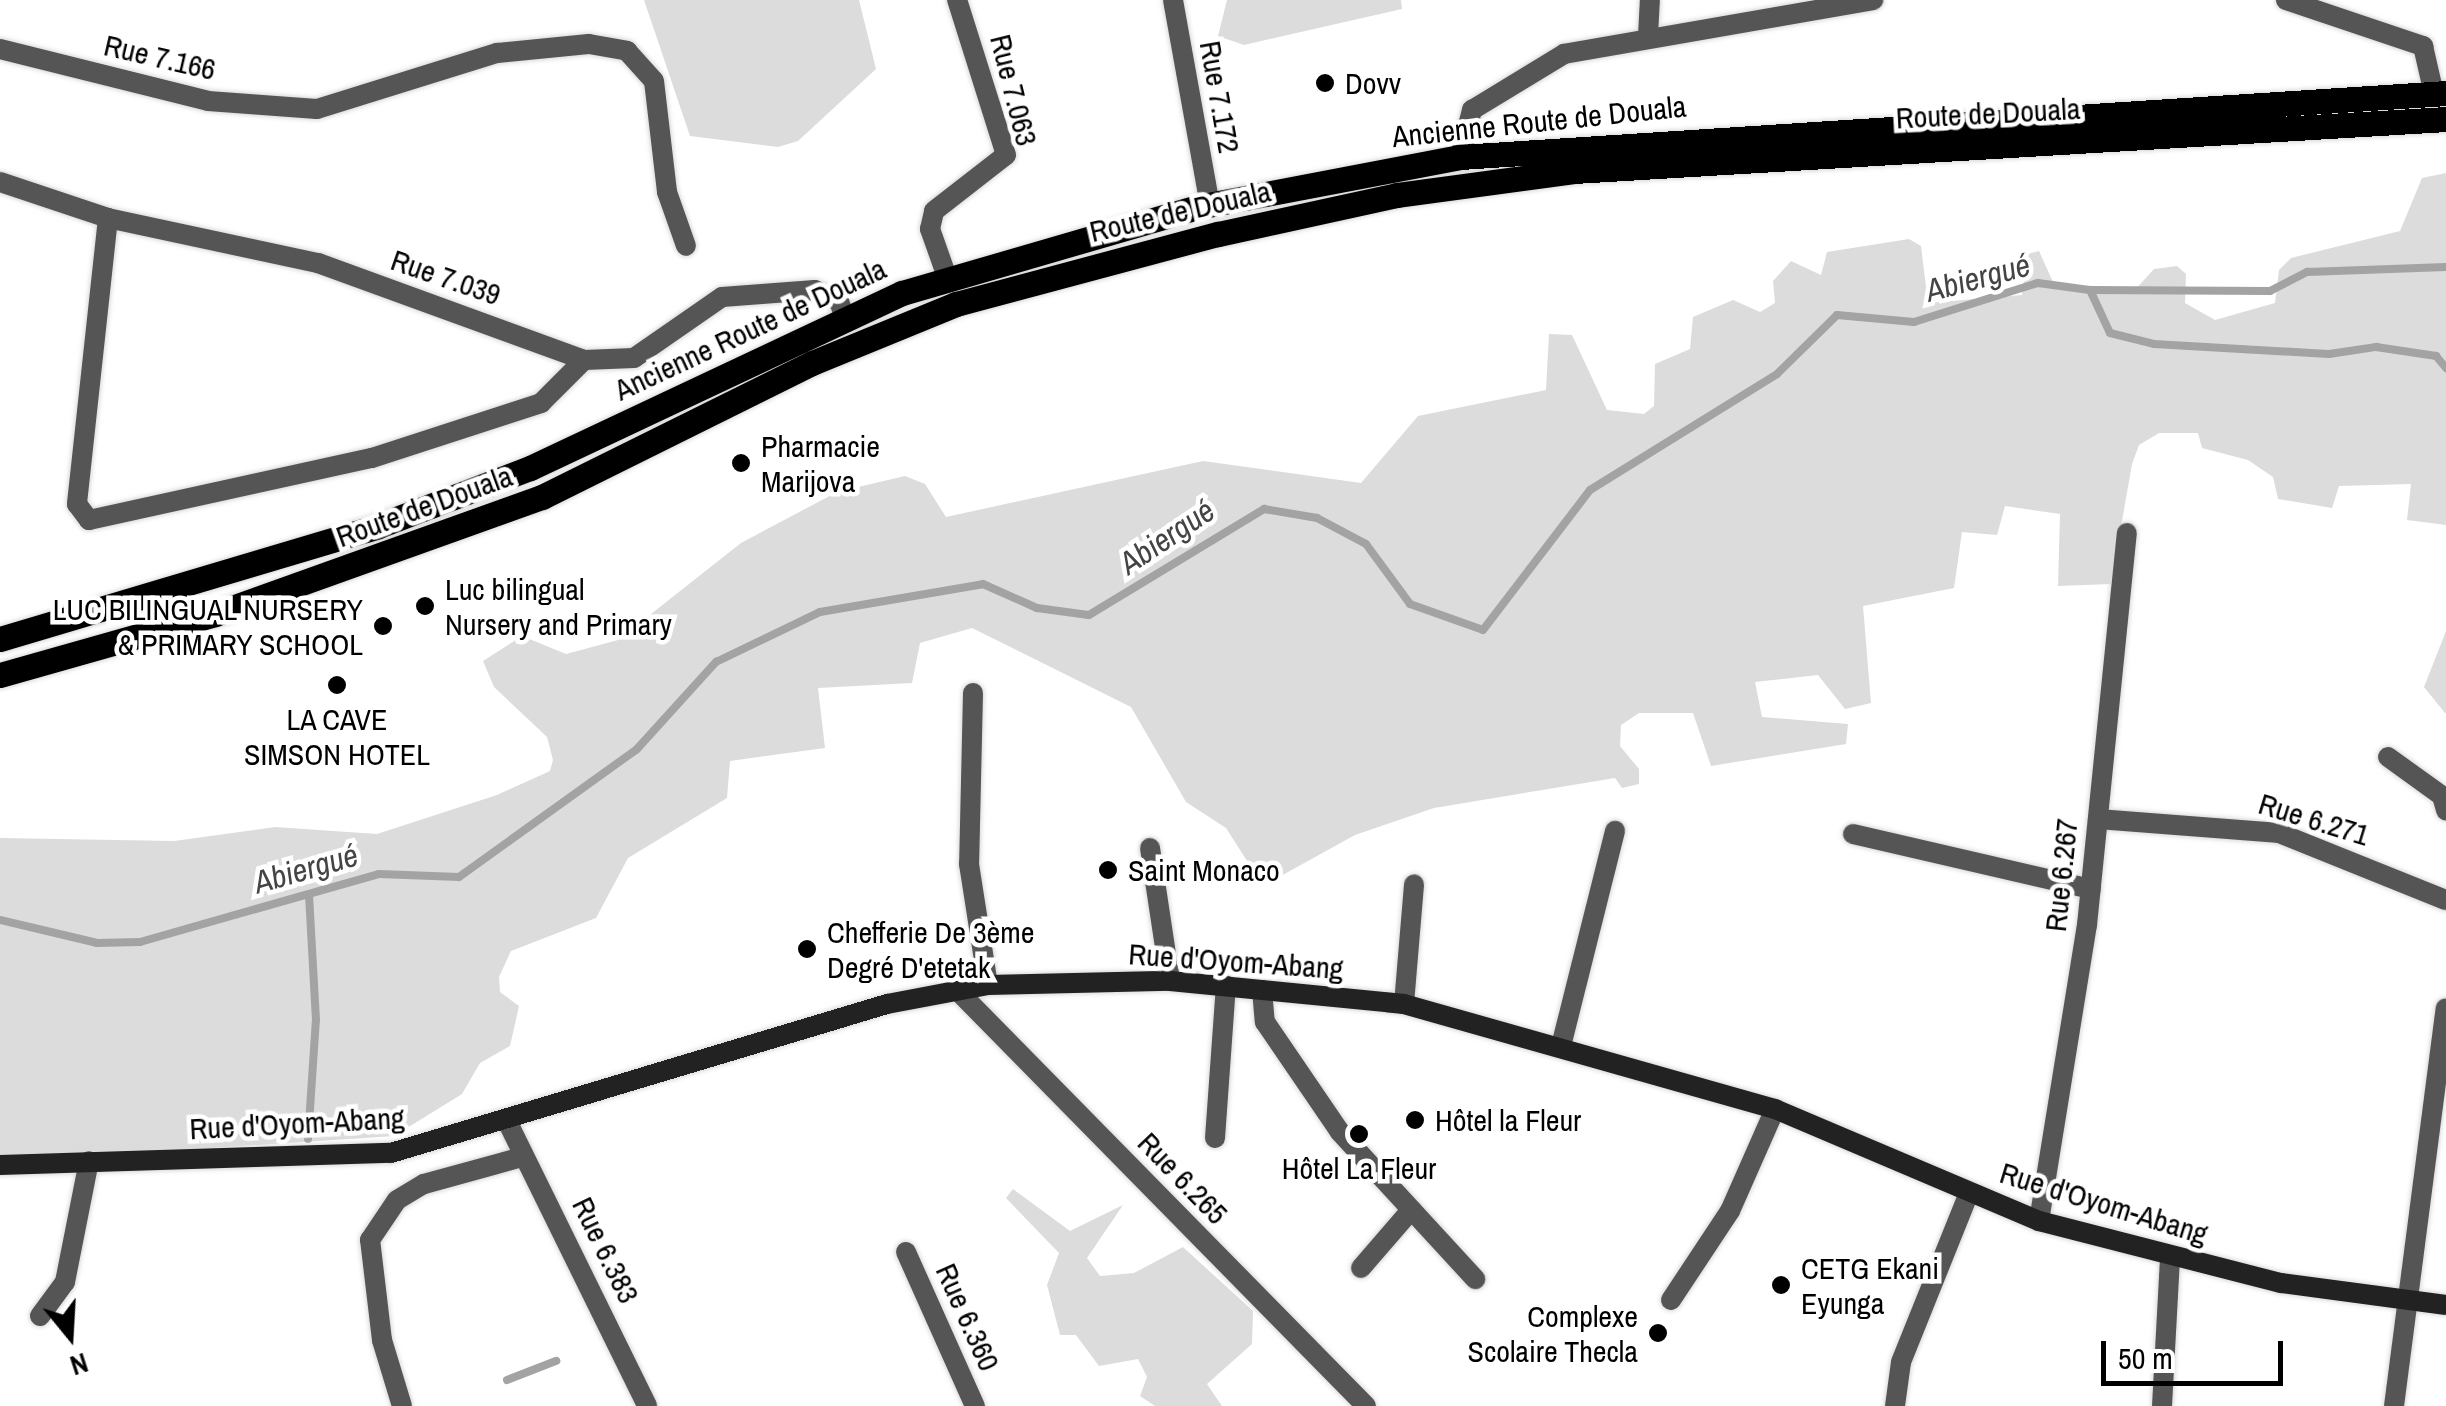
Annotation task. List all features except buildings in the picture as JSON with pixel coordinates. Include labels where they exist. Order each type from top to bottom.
[{"type":"main road","name":"Ancienne Route de Douala","points":[[0,639],[205,583],[530,468],[845,318],[947,276],[1210,204],[1460,157],[2440,94]]},
{"type":"main road","name":"Route de Douala","points":[[0,675],[232,608],[542,497],[812,362],[956,304],[1397,194],[1668,163],[2446,119]]},
{"type":"main road","points":[[1392,167],[1397,194]]},
{"type":"main road","name":"Rue d'Oyom-Abang","points":[[0,1164],[391,1153],[508,1122],[795,1029],[958,991],[988,985],[1170,981],[1404,1004],[1776,1110],[2040,1221],[2170,1257],[2446,1305]]},
{"type":"street","name":"Rue 7.063","points":[[947,276],[930,229],[934,211],[1006,155],[958,0]]},
{"type":"street","name":"Rue 7.172","points":[[1174,0],[1210,204]]},
{"type":"street","points":[[1648,36],[1650,0]]},
{"type":"street","points":[[1460,157],[1472,110],[1525,70],[1648,36],[1872,0]]},
{"type":"street","points":[[2297,1],[2423,46],[2440,94]]},
{"type":"street","name":"Rue 7.166","points":[[0,49],[208,100],[308,109],[498,53],[589,44],[627,50],[654,82],[667,192],[686,246]]},
{"type":"street","name":"Rue 7.039","points":[[0,182],[108,218],[318,263],[584,360],[634,358],[722,297],[815,290],[840,301],[845,318]]},
{"type":"street","points":[[108,218],[77,504],[89,520],[372,458],[540,403],[584,360]]},
{"type":"street","name":"Rue 6.267","points":[[2040,1221],[2091,889],[2127,533]]},
{"type":"street","points":[[973,693],[969,864],[988,985]]},
{"type":"street","points":[[2388,756],[2442,796],[2446,810]]},
{"type":"street","name":"Rue 6.271","points":[[2098,819],[2278,833],[2446,900]]},
{"type":"street","points":[[1561,1046],[1615,831]]},
{"type":"street","points":[[1854,834],[2091,889]]},
{"type":"street","points":[[1150,848],[1170,981]]},
{"type":"street","points":[[1404,1004],[1414,884]]},
{"type":"street","points":[[1215,1138],[1226,985]]},
{"type":"street","points":[[1262,990],[1266,1022],[1318,1102],[1475,1279]]},
{"type":"street","name":"Rue 6.265","points":[[958,991],[1366,1406]]},
{"type":"street","points":[[2394,1406],[2446,1008]]},
{"type":"street","points":[[1671,1300],[1738,1196],[1776,1110]]},
{"type":"street","name":"Rue 6.383","points":[[508,1122],[647,1406]]},
{"type":"street","points":[[402,1406],[382,1340],[370,1240],[397,1200],[424,1184],[522,1156]]},
{"type":"street","points":[[40,1316],[65,1282],[89,1161]]},
{"type":"street","points":[[1895,1406],[1901,1362],[1969,1193]]},
{"type":"street","points":[[1361,1268],[1411,1210]]},
{"type":"street","name":"Rue 6.360","points":[[906,1252],[975,1406]]},
{"type":"street","points":[[2162,1406],[2170,1257]]},
{"type":"shaded area","points":[[644,0],[859,0],[876,69],[798,141],[778,147],[690,136]]},
{"type":"shaded area","points":[[1227,0],[1401,0],[1402,9],[1244,45],[1218,36]]},
{"type":"shaded area","points":[[2446,173],[2446,525],[2407,520],[2411,484],[2339,486],[2332,508],[2278,499],[2273,477],[2248,460],[2202,448],[2198,433],[2159,433],[2139,445],[2132,464],[2111,584],[2058,586],[2060,514],[2005,506],[1997,535],[1962,532],[1954,588],[1863,606],[1871,703],[1845,709],[1818,675],[1755,682],[1762,717],[1848,724],[1846,744],[1711,766],[1693,713],[1639,713],[1621,725],[1620,746],[1639,769],[1639,784],[1622,788],[1615,778],[1434,808],[1355,835],[1279,877],[1249,864],[1226,828],[1186,802],[1131,707],[972,628],[920,643],[912,683],[818,688],[825,748],[730,761],[727,798],[628,858],[596,918],[511,951],[499,977],[500,992],[519,1006],[510,1046],[480,1063],[462,1094],[394,1136],[0,1162],[0,838],[174,841],[275,827],[377,834],[497,795],[550,771],[553,760],[547,737],[494,687],[483,661],[522,636],[566,654],[618,640],[741,543],[837,492],[905,476],[925,484],[946,517],[1203,461],[1361,483],[1418,416],[1546,390],[1549,334],[1572,335],[1607,410],[1644,414],[1654,406],[1655,364],[1690,349],[1693,317],[1733,300],[1760,312],[1775,303],[1773,281],[1791,261],[1821,275],[1827,252],[1909,239],[1921,246],[1928,303],[2022,295],[2027,254],[2039,251],[2053,282],[2093,293],[2133,292],[2154,269],[2177,266],[2186,274],[2185,303],[2215,320],[2275,303],[2279,270],[2291,258],[2400,231],[2422,178]]},
{"type":"shaded area","points":[[2446,631],[2446,713],[2445,713],[2424,687]]},
{"type":"shaded area","points":[[1013,1189],[1070,1231],[1123,1205],[1087,1258],[1100,1276],[1134,1273],[1183,1247],[1253,1311],[1252,1344],[1207,1384],[1222,1406],[1155,1406],[1140,1396],[1147,1377],[1138,1359],[1099,1366],[1076,1335],[1060,1335],[1047,1285],[1059,1253],[1006,1198]]},
{"type":"waterway","points":[[2090,290],[2270,291],[2307,272],[2446,267]]},
{"type":"waterway","name":"Abiergué","points":[[0,920],[97,943],[140,942],[379,874],[459,877],[637,749],[716,662],[820,612],[983,584],[1037,608],[1089,615],[1264,509],[1317,518],[1366,544],[1410,604],[1483,630],[1590,490],[1777,374],[1837,315],[1914,322],[2038,283],[2090,290],[2110,333],[2154,344],[2329,354],[2376,347],[2436,356],[2446,368]]},
{"type":"waterway","points":[[308,1139],[316,1020],[309,895]]},
{"type":"waterway","points":[[507,1380],[556,1361]]},
{"type":"place","name":"Dovv","points":[[1325,83]]},
{"type":"place","name":"Pharmacie Marijova","points":[[741,463]]},
{"type":"place","name":"Luc bilingual Nursery and Primary","points":[[425,606]]},
{"type":"place","name":"LUC BILINGUAL NURSERY & PRIMARY SCHOOL","points":[[383,626]]},
{"type":"place","name":"LA CAVE SIMSON HOTEL","points":[[337,685]]},
{"type":"place","name":"Saint Monaco","points":[[1108,870]]},
{"type":"place","name":"Chefferie De 3ème Degré D'etetak","points":[[807,949]]},
{"type":"place","name":"Hôtel la Fleur","points":[[1415,1120]]},
{"type":"place","name":"Hôtel La Fleur","points":[[1359,1134]]},
{"type":"place","name":"CETG Ekani Eyunga","points":[[1781,1285]]},
{"type":"place","name":"Complexe Scolaire Thecla","points":[[1658,1333]]}]
